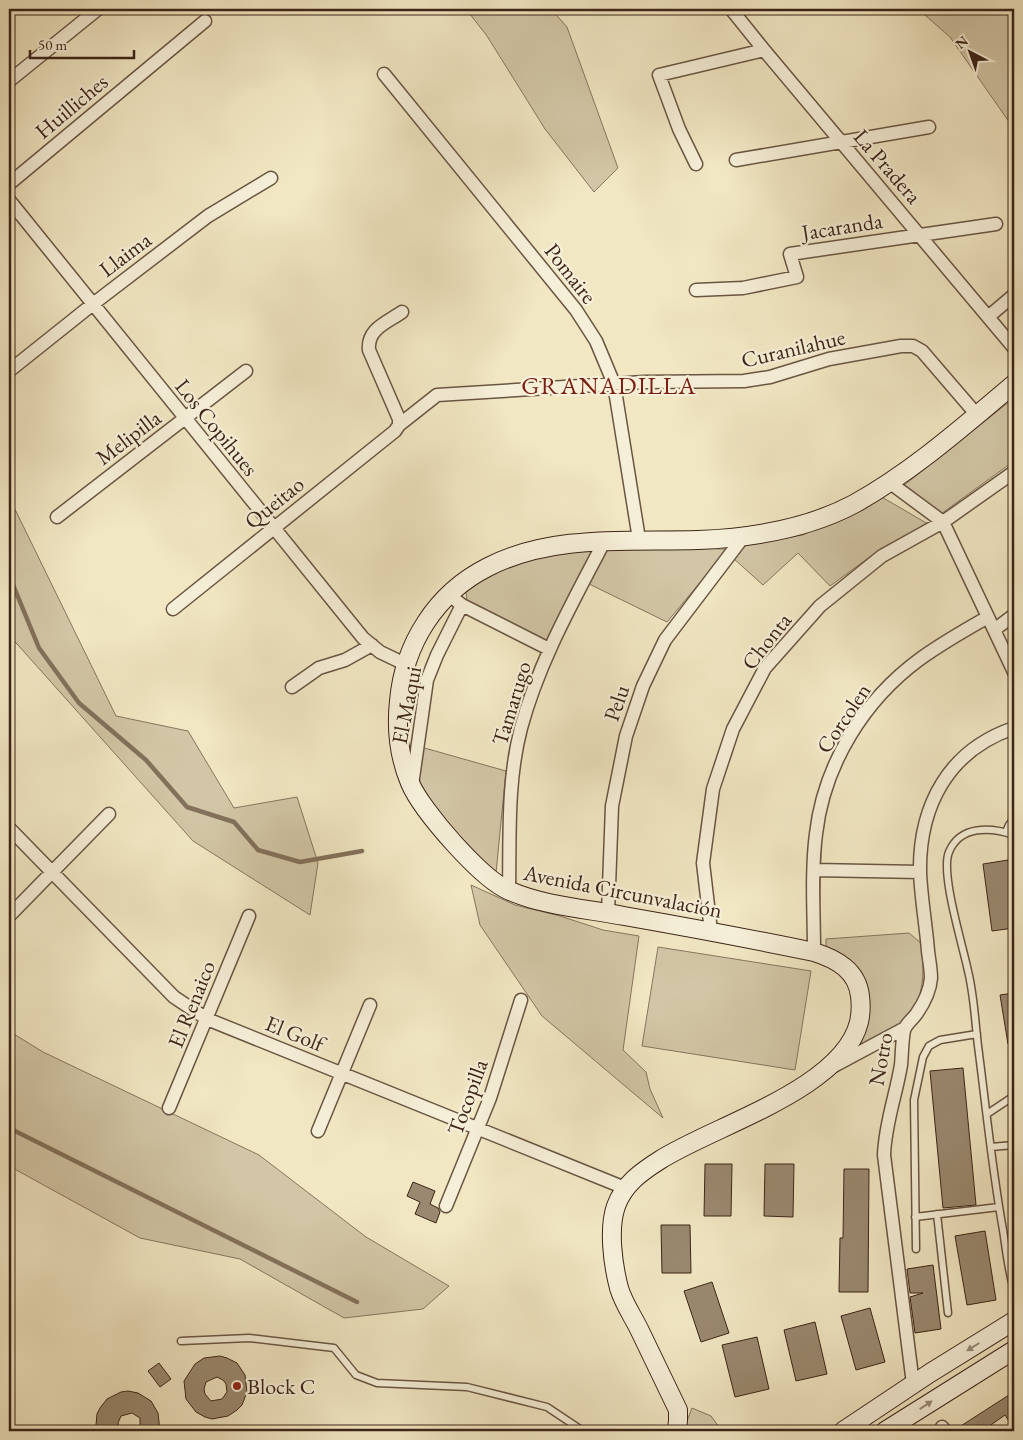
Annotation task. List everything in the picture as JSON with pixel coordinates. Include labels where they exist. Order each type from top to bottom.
[{"type":"street","points":[[9,81],[98,9]]},
{"type":"street","name":"La Pradera","points":[[731,9],[1014,348]]},
{"type":"street","name":"Huilliches","points":[[9,184],[205,21]]},
{"type":"street","points":[[696,164],[679,129],[659,75],[764,50]]},
{"type":"street","name":"Pomaire","points":[[384,74],[576,310],[596,341],[614,384],[639,539]]},
{"type":"street","points":[[736,160],[929,127]]},
{"type":"street","name":"Llaima","points":[[9,371],[208,216],[271,178]]},
{"type":"street","name":"Los Copihues","points":[[9,200],[363,638],[380,652],[406,664]]},
{"type":"street","name":"Jacaranda","points":[[696,290],[743,288],[797,277],[790,254],[996,224]]},
{"type":"street","points":[[988,316],[1014,295]]},
{"type":"street","points":[[399,426],[399,419],[369,350],[368,340],[372,332],[402,312]]},
{"type":"street","name":"Curanilahue","points":[[437,395],[644,382],[744,381],[770,377],[829,359],[901,346],[913,346],[922,351],[977,415]]},
{"type":"street","name":"Melipilla","points":[[57,517],[246,372]]},
{"type":"street","name":"Avenida Circunvalación","points":[[677,1431],[678,1410],[620,1289],[613,1259],[613,1218],[618,1202],[625,1188],[637,1176],[677,1149],[779,1101],[825,1070],[844,1052],[853,1038],[859,1022],[861,1006],[859,990],[853,975],[841,963],[829,956],[711,931],[558,905],[509,891],[493,881],[467,857],[429,812],[412,788],[404,767],[398,725],[400,688],[406,664],[418,633],[433,612],[456,600],[467,580],[486,568],[510,558],[541,549],[605,540],[699,540],[744,536],[772,532],[826,516],[852,504],[889,482],[977,415],[1014,384]]},
{"type":"street","name":"Queitao","points":[[174,609],[437,395]]},
{"type":"street","name":"Chonta","points":[[711,931],[703,863],[713,789],[733,729],[765,668],[820,606],[882,556],[943,522],[1014,472]]},
{"type":"street","points":[[889,482],[943,522],[1014,672]]},
{"type":"street","name":"Pelu","points":[[608,913],[612,806],[626,736],[643,686],[665,640],[744,536]]},
{"type":"street","name":"Tamarugo","points":[[509,891],[512,780],[521,728],[549,650],[605,540]]},
{"type":"street","points":[[456,600],[549,650]]},
{"type":"street","name":"El Maqui","points":[[412,788],[422,709],[428,680],[456,600]]},
{"type":"street","points":[[994,630],[1014,615]]},
{"type":"street","name":"Corcolen","points":[[814,952],[816,833],[825,788],[842,748],[868,709],[895,680],[919,660],[988,617]]},
{"type":"street","points":[[292,687],[319,668],[345,660],[372,645]]},
{"type":"street","name":"Notro","points":[[913,1384],[884,1155],[885,1139],[900,1068],[905,1028],[918,1012],[927,996],[931,978],[920,872],[924,830],[930,807],[938,788],[950,772],[967,753],[990,738],[1014,728]]},
{"type":"street","points":[[9,916],[109,814]]},
{"type":"street","name":"El Golf","points":[[9,828],[174,997],[207,1019],[625,1188]]},
{"type":"street","points":[[814,870],[920,872]]},
{"type":"street","name":"El Renaico","points":[[169,1108],[249,916]]},
{"type":"street","name":"Tocopilla","points":[[446,1206],[490,1098],[522,1000]]},
{"type":"street","points":[[318,1131],[370,1005]]},
{"type":"street","points":[[825,1070],[905,1028]]},
{"type":"street","points":[[843,1431],[913,1384],[1014,1321]]},
{"type":"street","points":[[885,1431],[1014,1350]]},
{"type":"lane","points":[[1006,832],[1014,818]]},
{"type":"lane","points":[[1014,835],[991,829],[967,832],[958,839],[948,854],[947,863],[949,889],[969,973],[999,1207],[1014,1289]]},
{"type":"lane","points":[[916,1248],[914,1100],[923,1057],[929,1046],[940,1040],[977,1034]]},
{"type":"lane","points":[[987,1114],[1014,1096]]},
{"type":"lane","points":[[991,1147],[1014,1145]]},
{"type":"lane","points":[[915,1217],[999,1207]]},
{"type":"lane","points":[[937,1214],[948,1313]]},
{"type":"lane","points":[[181,1341],[249,1338],[334,1348],[356,1375],[378,1382],[467,1387],[548,1407],[583,1431]]},
{"type":"shaded area","points":[[466,9],[551,9],[567,27],[618,168],[594,192],[545,129],[487,36]]},
{"type":"shaded area","points":[[918,9],[1014,9],[1014,129],[950,37]]},
{"type":"shaded area","points":[[1014,398],[1014,461],[938,516],[898,490]]},
{"type":"shaded area","points":[[880,496],[928,524],[882,548],[830,586],[798,553],[763,585],[733,558],[738,549],[746,545],[803,535]]},
{"type":"shaded area","points":[[9,497],[116,716],[188,731],[234,808],[297,797],[318,863],[310,915],[193,841],[9,635],[12,595],[9,592]]},
{"type":"shaded area","points":[[597,547],[548,643],[467,603],[466,592],[497,570],[553,552]]},
{"type":"shaded area","points":[[605,548],[728,549],[667,622],[587,583]]},
{"type":"shaded area","points":[[421,747],[506,771],[496,873],[444,820],[415,779]]},
{"type":"shaded area","points":[[471,885],[515,905],[560,916],[603,930],[639,936],[623,1050],[646,1072],[650,1089],[663,1118],[542,1016],[480,925]]},
{"type":"shaded area","points":[[909,933],[921,943],[923,965],[921,988],[914,1009],[899,1025],[858,1046],[868,997],[826,949],[826,939]]},
{"type":"shaded area","points":[[658,947],[811,971],[795,1070],[642,1046]]},
{"type":"shaded area","points":[[9,1031],[43,1052],[259,1155],[366,1237],[449,1286],[423,1309],[344,1318],[240,1259],[140,1238],[9,1166]]},
{"type":"shaded area","points":[[692,1408],[711,1416],[722,1431],[683,1431]]},
{"type":"building","points":[[1008,860],[1014,903],[1014,928],[992,931],[983,864]]},
{"type":"building","points":[[1014,993],[1014,1044],[1008,1044],[1000,995]]},
{"type":"building","points":[[963,1068],[976,1205],[943,1208],[930,1071]]},
{"type":"building","points":[[705,1164],[732,1164],[731,1216],[704,1216]]},
{"type":"building","points":[[765,1164],[794,1164],[793,1217],[764,1216]]},
{"type":"building","points":[[844,1169],[869,1169],[868,1292],[839,1292],[840,1238],[843,1238]]},
{"type":"building","points":[[413,1182],[435,1191],[430,1204],[438,1208],[440,1212],[436,1223],[415,1214],[420,1202],[407,1196]]},
{"type":"building","points":[[661,1225],[690,1225],[691,1273],[662,1273]]},
{"type":"building","points":[[985,1231],[996,1300],[967,1305],[955,1236]]},
{"type":"building","points":[[933,1265],[941,1329],[915,1333],[910,1297],[923,1293],[910,1293],[907,1269]]},
{"type":"building","points":[[712,1282],[729,1333],[701,1342],[684,1291]]},
{"type":"building","points":[[870,1308],[885,1362],[856,1370],[841,1316]]},
{"type":"building","points":[[815,1322],[827,1374],[796,1381],[784,1330]]},
{"type":"building","points":[[757,1337],[769,1389],[735,1397],[722,1345]]},
{"type":"building","name":"Block C","points":[[220,1356],[227,1358],[237,1363],[245,1375],[247,1392],[242,1405],[228,1416],[212,1419],[205,1417],[196,1412],[186,1399],[184,1381],[195,1364],[204,1358]],"holes":[[[217,1377],[226,1384],[227,1392],[222,1399],[211,1401],[205,1394],[206,1382]]]},
{"type":"building","points":[[159,1363],[171,1379],[160,1387],[148,1371]]},
{"type":"building","points":[[121,1392],[138,1393],[151,1401],[158,1413],[160,1431],[140,1431],[140,1418],[132,1413],[121,1416],[118,1423],[120,1431],[97,1431],[97,1414],[100,1408],[107,1399]]},
{"type":"building","points":[[1009,1395],[1014,1403],[1014,1429],[1005,1415],[988,1427],[991,1431],[953,1431]]},
{"type":"waterway","points":[[9,575],[39,648],[79,703],[146,760],[187,807],[234,822],[258,850],[300,862],[362,851]]},
{"type":"waterway","points":[[9,1128],[357,1302]]},
{"type":"place","name":"Block C","points":[[237,1386]]},
{"type":"district","name":"GRANADILLA","points":[[609,385]]}]
